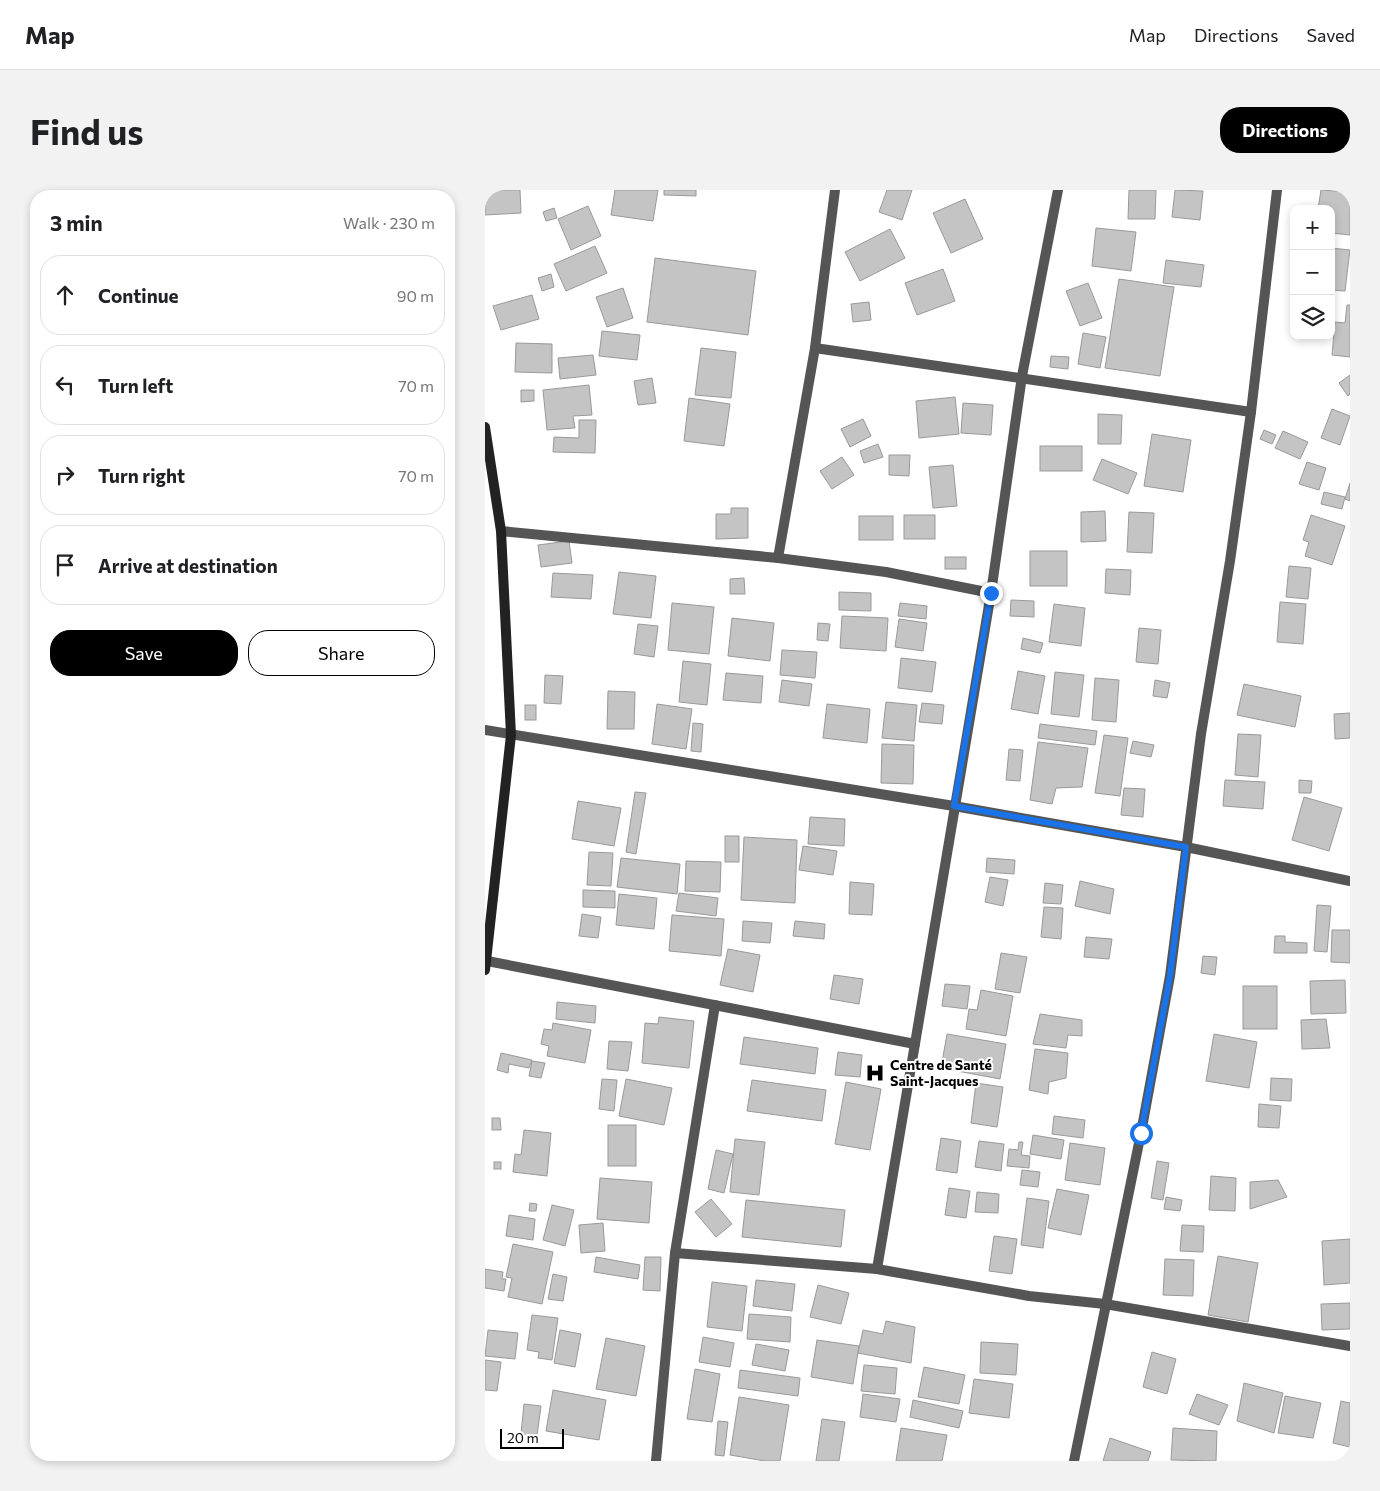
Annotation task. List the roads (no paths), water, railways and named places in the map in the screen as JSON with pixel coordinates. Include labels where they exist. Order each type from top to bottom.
[{"type":"street","points":[[778,558],[815,348],[835,190]]},
{"type":"street","points":[[877,1268],[991,593],[1022,376],[1058,190]]},
{"type":"street","points":[[1074,1461],[1141,1133],[1170,976],[1201,734],[1230,561],[1251,412],[1277,190]]},
{"type":"street","points":[[815,348],[1022,376],[1251,412]]},
{"type":"street","points":[[485,427],[501,531],[511,735],[486,965],[715,1005],[915,1044]]},
{"type":"street","points":[[501,531],[778,558],[886,572],[991,593]]},
{"type":"street","points":[[485,730],[954,806],[1186,847],[1350,881]]},
{"type":"street","points":[[656,1461],[675,1253],[715,1005]]},
{"type":"street","points":[[675,1253],[877,1268],[1029,1296],[1105,1304],[1350,1346]]},
{"type":"place","name":"Centre de Santé Saint-Jacques","points":[[875,1073]]}]
